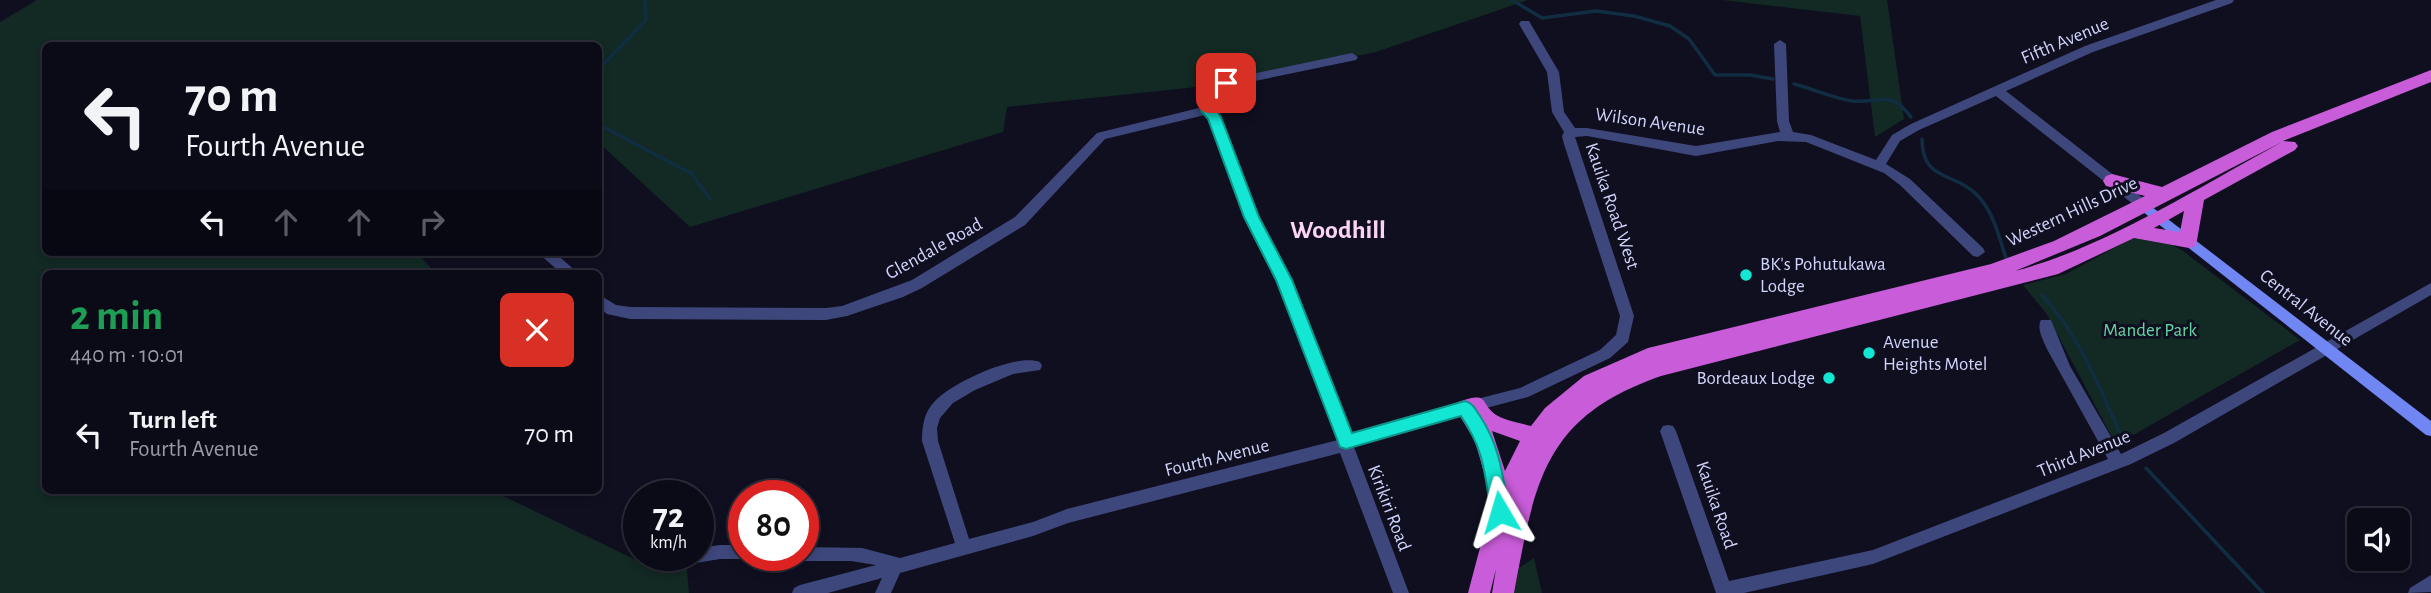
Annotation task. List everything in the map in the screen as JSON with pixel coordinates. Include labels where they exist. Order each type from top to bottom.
[{"type":"highway","name":"Western Hills Drive","points":[[1503,593],[1524,495],[1542,450],[1566,417],[1611,386],[1676,362],[1718,355],[2021,279],[2058,267],[2132,231],[2164,194],[2257,146],[2431,76]]},
{"type":"highway","name":"Western Hills Drive","points":[[1479,593],[1513,472],[1533,436],[1564,402],[1591,382],[1637,361],[2018,264],[2121,219],[2195,196],[2281,149],[2431,90]]},
{"type":"highway","points":[[2112,181],[2164,194]]},
{"type":"highway","points":[[2132,231],[2189,241],[2188,222],[2195,210],[2195,196]]},
{"type":"highway","points":[[1471,406],[1490,422],[1533,436]]},
{"type":"highway","points":[[1471,406],[1488,446],[1496,476],[1500,512]]},
{"type":"main road","name":"Central Avenue","points":[[2151,211],[2431,430]]},
{"type":"street","name":"Fifth Avenue","points":[[1879,165],[1889,146],[1905,132],[2089,50],[2228,0]]},
{"type":"street","name":"Kauika Road West","points":[[1525,24],[1553,72],[1558,112],[1571,133],[1568,136],[1570,144],[1622,295],[1627,316],[1626,330]]},
{"type":"street","points":[[1780,44],[1783,121],[1787,135]]},
{"type":"street","points":[[1208,111],[1216,89],[1226,83],[1352,57]]},
{"type":"street","points":[[1998,91],[2151,211]]},
{"type":"street","name":"Glendale Road","points":[[602,302],[612,310],[630,313],[803,315],[842,312],[917,285],[1012,227],[1101,136],[1208,111]]},
{"type":"street","name":"Kirikiri Road","points":[[1208,111],[1214,117],[1252,217],[1284,280],[1401,593]]},
{"type":"street","name":"Wilson Avenue","points":[[1571,133],[1587,132],[1696,151],[1787,135],[1807,138],[1879,165],[1905,182],[1978,252]]},
{"type":"street","points":[[549,256],[567,270]]},
{"type":"street","name":"Third Avenue","points":[[1724,591],[1873,557],[2118,462],[2169,438],[2431,288]]},
{"type":"street","points":[[2046,324],[2046,332],[2059,359],[2118,462]]},
{"type":"street","name":"Fourth Avenue","points":[[800,593],[1067,516],[1335,447],[1394,426],[1523,393],[1579,369],[1616,346],[1626,330]]},
{"type":"street","points":[[964,547],[930,441],[932,418],[943,401],[955,393],[1016,366],[1035,366]]},
{"type":"street","name":"Kauika Road","points":[[1668,431],[1724,591]]},
{"type":"street","points":[[819,554],[877,556],[896,564],[883,593]]},
{"type":"street","points":[[2416,593],[2431,583]]},
{"type":"green space","points":[[37,0],[1528,0],[1376,52],[1216,85],[1007,107],[1003,132],[690,227],[602,146],[602,42],[42,42],[42,256],[420,256],[432,270],[42,270],[42,494],[499,494],[623,554],[623,571],[687,571],[689,593],[0,593],[0,22]]},
{"type":"green space","points":[[1722,0],[1887,0],[1904,119],[1875,137],[1860,16]]},
{"type":"green space","name":"Mander Park","points":[[2141,237],[2172,245],[2183,251],[2300,340],[2135,434],[2112,437],[2046,313],[2023,285],[2066,274],[2131,239]]},
{"type":"green space","points":[[1534,558],[1542,593],[1514,593],[1519,568]]},
{"type":"waterway","points":[[602,66],[646,20],[645,0]]},
{"type":"waterway","points":[[1512,0],[1542,18],[1596,11],[1634,16],[1670,26],[1689,39],[1715,75],[1750,75],[1773,79]]},
{"type":"waterway","points":[[1794,84],[1852,101],[1890,100],[1911,117]]},
{"type":"waterway","points":[[602,126],[692,174],[710,199]]},
{"type":"waterway","points":[[1922,139],[1924,153],[1934,170],[1970,189],[1989,211],[2006,258]]},
{"type":"waterway","points":[[2042,295],[2056,311],[2079,347],[2125,444]]},
{"type":"waterway","points":[[2146,468],[2263,593]]},
{"type":"place","name":"BK's Pohutukawa Lodge","points":[[1746,275]]},
{"type":"place","name":"Avenue Heights Motel","points":[[1869,353]]},
{"type":"place","name":"Bordeaux Lodge","points":[[1829,378]]},
{"type":"district","name":"Woodhill","points":[[1338,230]]},
{"type":"route","points":[[1226,83],[1216,89],[1208,111],[1214,117],[1252,217],[1284,280],[1346,442],[1394,426],[1465,408],[1485,438],[1496,476],[1495,490],[1500,512]]}]
